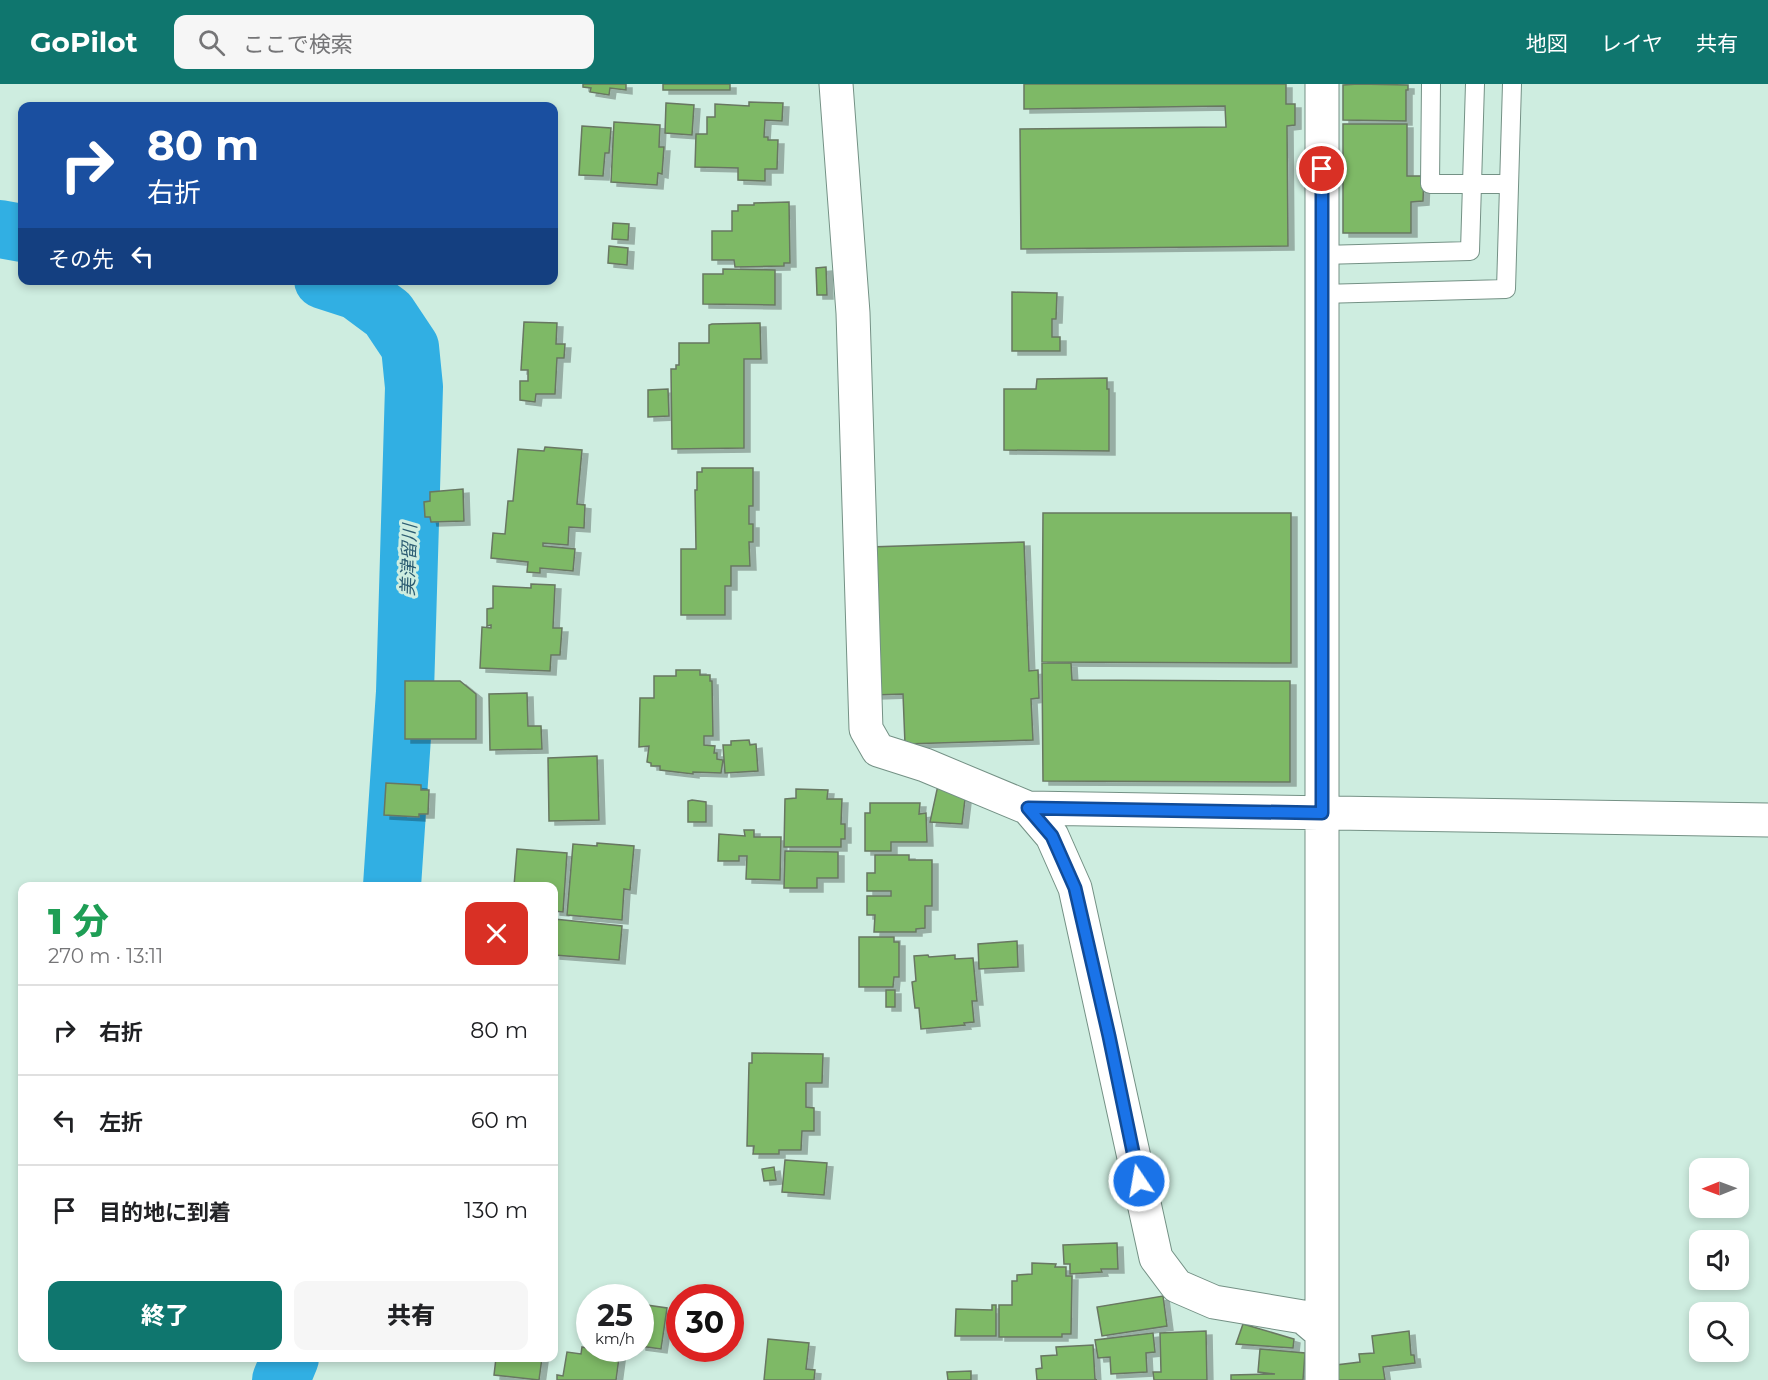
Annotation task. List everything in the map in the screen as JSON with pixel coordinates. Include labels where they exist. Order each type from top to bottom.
[{"type":"street","points":[[836,84],[853,313],[866,729],[878,750],[925,765],[1028,808],[1768,820]]},
{"type":"street","points":[[1322,84],[1322,1380]]},
{"type":"street","points":[[1028,808],[1052,836],[1075,888],[1156,1258],[1177,1286],[1214,1302],[1303,1317],[1322,1333]]},
{"type":"lane","points":[[1431,84],[1430,184],[1508,184]]},
{"type":"lane","points":[[1322,255],[1470,251],[1475,84]]},
{"type":"lane","points":[[1321,294],[1506,289],[1512,84]]},
{"type":"building","points":[[583,84],[626,84],[626,90],[610,88],[609,95],[590,92],[591,88],[583,87]]},
{"type":"building","points":[[663,84],[730,84],[730,90],[663,90]]},
{"type":"building","points":[[1024,84],[1286,84],[1286,104],[1295,104],[1295,125],[1287,126],[1288,246],[1021,249],[1020,129],[1226,127],[1225,106],[1024,109]]},
{"type":"building","points":[[1343,85],[1408,85],[1406,121],[1343,120]]},
{"type":"building","points":[[749,102],[783,103],[782,121],[765,120],[764,137],[768,137],[768,140],[778,140],[777,169],[765,169],[765,181],[738,180],[738,168],[695,167],[696,134],[707,134],[707,117],[715,117],[715,104],[749,106]]},
{"type":"building","points":[[666,103],[694,105],[692,135],[665,133]]},
{"type":"building","points":[[614,122],[660,125],[659,147],[664,147],[662,174],[658,173],[657,185],[611,182]]},
{"type":"building","points":[[1343,124],[1407,124],[1407,176],[1424,176],[1423,201],[1411,202],[1411,233],[1343,233]]},
{"type":"building","points":[[582,126],[611,128],[609,153],[605,153],[603,176],[579,175]]},
{"type":"building","points":[[789,202],[790,263],[784,263],[784,266],[735,267],[734,260],[712,260],[712,231],[732,231],[732,211],[738,211],[738,205]]},
{"type":"building","points":[[613,223],[629,224],[628,240],[612,239]]},
{"type":"building","points":[[609,246],[628,248],[627,265],[608,263]]},
{"type":"building","points":[[826,267],[827,295],[817,295],[816,268]]},
{"type":"building","points":[[723,269],[775,270],[775,305],[703,304],[703,274],[723,274]]},
{"type":"building","points":[[1012,292],[1057,293],[1056,319],[1052,319],[1052,337],[1060,337],[1060,351],[1012,351]]},
{"type":"building","points":[[524,322],[557,323],[556,344],[565,344],[564,358],[557,358],[555,394],[536,394],[535,402],[520,400],[520,381],[528,381],[528,370],[521,370]]},
{"type":"building","points":[[760,323],[761,359],[744,359],[744,448],[672,449],[671,369],[676,369],[676,365],[679,365],[679,343],[709,343],[709,325],[712,324]]},
{"type":"building","points":[[1107,378],[1109,451],[1004,450],[1004,389],[1036,389],[1037,379]]},
{"type":"building","points":[[668,389],[669,416],[648,417],[648,390]]},
{"type":"building","points":[[545,447],[582,450],[577,504],[585,505],[584,528],[569,527],[568,545],[543,543],[543,546],[575,549],[573,571],[540,568],[540,573],[527,572],[528,562],[491,558],[493,533],[505,534],[508,501],[513,501],[518,449],[544,451]]},
{"type":"building","points":[[702,468],[753,468],[753,506],[749,506],[749,524],[753,524],[753,542],[749,542],[750,566],[731,566],[731,586],[725,586],[725,615],[681,615],[681,549],[696,549],[695,490],[697,490],[697,472],[702,472]]},
{"type":"building","points":[[463,489],[464,521],[431,522],[430,517],[425,517],[424,502],[430,501],[430,492]]},
{"type":"building","points":[[1043,513],[1291,513],[1291,663],[1042,662]]},
{"type":"building","points":[[1024,542],[1029,671],[1038,670],[1039,698],[1031,699],[1033,740],[905,744],[903,694],[874,695],[869,547]]},
{"type":"building","points":[[531,584],[555,585],[553,628],[562,628],[560,655],[551,655],[550,671],[480,668],[482,627],[491,628],[491,625],[487,626],[487,609],[493,608],[493,586],[531,588]]},
{"type":"building","points":[[1042,663],[1071,663],[1072,680],[1290,681],[1290,782],[1043,781]]},
{"type":"building","points":[[676,670],[700,670],[700,675],[710,675],[713,736],[704,736],[704,745],[715,746],[714,753],[717,753],[717,759],[723,760],[721,773],[693,772],[693,774],[660,770],[660,766],[651,766],[651,763],[647,762],[649,746],[639,747],[640,698],[654,698],[654,676],[676,676]]},
{"type":"building","points":[[405,681],[460,681],[476,694],[476,739],[405,739]]},
{"type":"building","points":[[527,693],[528,726],[541,726],[542,749],[490,750],[489,694]]},
{"type":"building","points":[[749,740],[750,745],[756,744],[758,771],[725,773],[723,745],[731,745],[731,741]]},
{"type":"building","points":[[597,756],[599,820],[549,821],[548,758]]},
{"type":"building","points":[[386,783],[421,785],[421,790],[429,790],[428,814],[419,814],[419,817],[384,815]]},
{"type":"building","points":[[938,785],[965,799],[962,824],[930,822]]},
{"type":"building","points":[[796,789],[828,790],[827,799],[842,799],[841,824],[845,824],[845,839],[841,839],[841,847],[784,847],[785,799],[796,798]]},
{"type":"building","points":[[688,801],[706,802],[706,822],[688,822]]},
{"type":"building","points":[[870,803],[920,803],[919,814],[926,813],[927,842],[891,842],[891,851],[865,851],[865,813],[870,813]]},
{"type":"building","points":[[744,830],[754,830],[754,837],[781,837],[780,880],[746,879],[747,856],[739,856],[739,861],[718,861],[719,834],[745,836]]},
{"type":"building","points":[[597,843],[634,846],[630,890],[624,889],[622,920],[567,915],[573,844],[597,846]]},
{"type":"building","points":[[517,849],[567,853],[563,912],[558,911],[558,882],[514,882]]},
{"type":"building","points":[[785,851],[838,852],[838,878],[817,878],[817,888],[784,888]]},
{"type":"building","points":[[875,855],[909,855],[909,860],[932,860],[932,906],[925,906],[925,928],[916,929],[916,932],[874,932],[875,915],[867,915],[867,896],[891,896],[891,891],[867,891],[867,873],[875,873]]},
{"type":"building","points":[[558,919],[622,926],[619,960],[558,955]]},
{"type":"building","points":[[859,937],[894,937],[894,942],[899,942],[899,977],[894,977],[893,987],[859,987]]},
{"type":"building","points":[[1017,941],[1018,967],[979,969],[978,944]]},
{"type":"building","points":[[928,955],[929,957],[955,955],[955,959],[973,958],[977,1001],[972,1001],[974,1022],[921,1029],[919,1008],[915,1008],[912,982],[916,981],[914,956]]},
{"type":"building","points":[[886,990],[895,990],[895,1007],[886,1007]]},
{"type":"building","points":[[752,1053],[823,1054],[822,1083],[806,1083],[806,1107],[814,1108],[814,1131],[802,1131],[801,1150],[779,1150],[779,1154],[753,1154],[754,1146],[747,1146],[749,1063],[752,1063]]},
{"type":"building","points":[[785,1160],[827,1163],[824,1195],[782,1192]]},
{"type":"building","points":[[774,1167],[776,1180],[764,1181],[762,1169]]},
{"type":"building","points":[[1117,1243],[1118,1269],[1070,1274],[1070,1264],[1064,1264],[1063,1245]]},
{"type":"building","points":[[1032,1263],[1056,1264],[1055,1267],[1066,1267],[1066,1276],[1072,1276],[1071,1334],[1062,1334],[1062,1337],[999,1337],[999,1305],[1012,1305],[1012,1281],[1017,1281],[1017,1275],[1032,1274]]},
{"type":"building","points":[[1163,1296],[1167,1326],[1102,1336],[1097,1307]]},
{"type":"building","points":[[992,1305],[996,1305],[996,1336],[955,1336],[956,1309],[992,1310]]},
{"type":"building","points":[[654,1306],[666,1308],[661,1349],[654,1348]]},
{"type":"building","points":[[1243,1324],[1294,1339],[1293,1348],[1236,1344]]},
{"type":"building","points":[[1206,1331],[1207,1380],[1154,1380],[1153,1372],[1161,1372],[1160,1333]]},
{"type":"building","points":[[1409,1331],[1411,1355],[1414,1355],[1415,1363],[1383,1367],[1385,1380],[1338,1380],[1336,1365],[1360,1362],[1359,1354],[1374,1353],[1372,1336]]},
{"type":"building","points":[[1153,1333],[1155,1352],[1146,1353],[1147,1372],[1111,1374],[1110,1357],[1098,1358],[1095,1340]]},
{"type":"building","points":[[768,1339],[809,1343],[806,1369],[815,1370],[814,1380],[764,1380]]},
{"type":"building","points":[[1093,1345],[1095,1379],[1097,1380],[1037,1380],[1036,1369],[1042,1368],[1041,1356],[1057,1355],[1056,1347]]},
{"type":"building","points":[[1260,1349],[1305,1353],[1303,1380],[1231,1380],[1231,1375],[1275,1374],[1258,1372]]},
{"type":"building","points":[[567,1352],[576,1353],[576,1362],[618,1362],[616,1380],[557,1380],[557,1375],[563,1376]]},
{"type":"building","points":[[496,1362],[541,1362],[539,1380],[494,1375]]},
{"type":"building","points":[[971,1371],[971,1380],[948,1380],[947,1372]]},
{"type":"waterway","name":"美津留川","points":[[0,229],[18,232]]},
{"type":"waterway","name":"美津留川","points":[[338,285],[357,291],[388,314],[410,347],[414,387],[405,692],[392,882]]},
{"type":"waterway","name":"美津留川","points":[[281,1380],[288,1362]]},
{"type":"route","points":[[1139,1181],[1075,888],[1052,836],[1028,808],[1322,813],[1322,169]]}]
